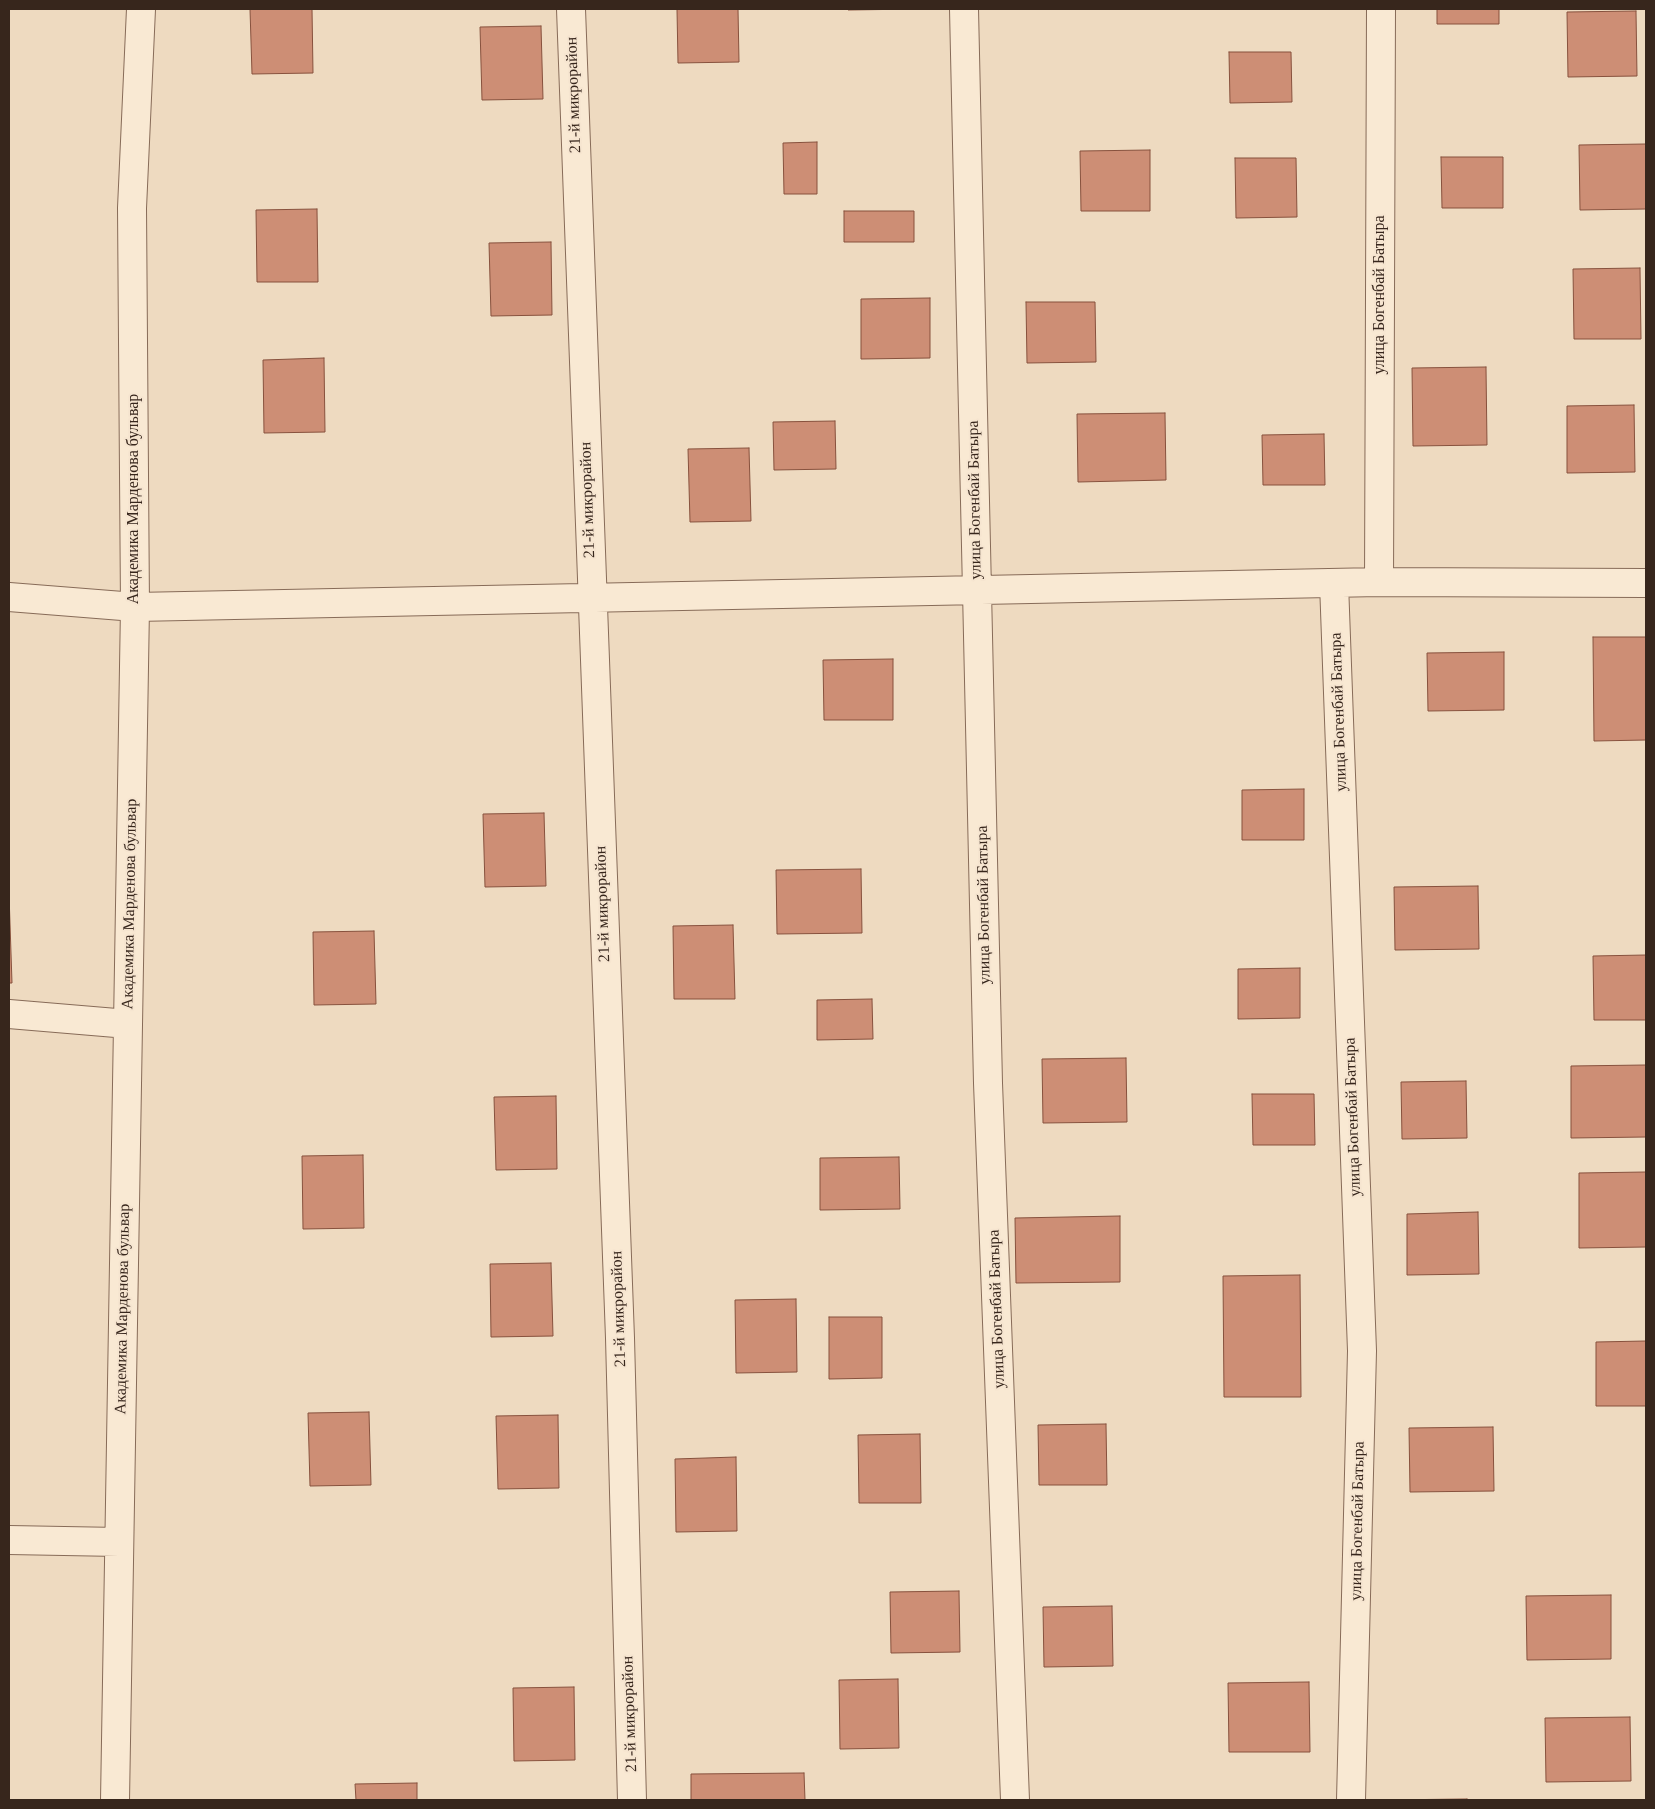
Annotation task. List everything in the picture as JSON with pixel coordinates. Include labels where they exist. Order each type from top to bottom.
[{"type":"street","name":"Академика Марденова бульвар","points":[[115,1800],[135,607],[132,208],[141,9]]},
{"type":"street","name":"21-й микрорайон","points":[[571,9],[591,597],[620,1338],[632,1800]]},
{"type":"street","name":"улица Богенбай Батыра","points":[[964,9],[988,1083],[1015,1800]]},
{"type":"street","name":"улица Богенбай Батыра","points":[[1379,582],[1380,9]]},
{"type":"street","points":[[9,597],[135,607],[1379,582],[1646,583]]},
{"type":"street","name":"улица Богенбай Батыра","points":[[1334,583],[1362,1351],[1351,1800]]},
{"type":"street","points":[[9,1014],[128,1024]]},
{"type":"street","points":[[9,1540],[119,1542]]},
{"type":"building","points":[[250,9],[312,9],[313,73],[252,74]]},
{"type":"building","points":[[677,9],[738,9],[739,62],[678,63]]},
{"type":"building","points":[[848,9],[917,9],[848,10]]},
{"type":"building","points":[[1437,9],[1499,9],[1499,24],[1437,24]]},
{"type":"building","points":[[1636,11],[1637,76],[1568,77],[1567,12]]},
{"type":"building","points":[[541,26],[543,99],[482,100],[480,27]]},
{"type":"building","points":[[1229,52],[1291,52],[1292,102],[1230,103]]},
{"type":"building","points":[[817,142],[817,194],[784,194],[783,143]]},
{"type":"building","points":[[1646,144],[1646,209],[1580,210],[1579,145]]},
{"type":"building","points":[[1150,150],[1150,211],[1081,211],[1080,151]]},
{"type":"building","points":[[1441,157],[1503,157],[1503,208],[1442,208]]},
{"type":"building","points":[[1235,158],[1296,158],[1297,217],[1236,218]]},
{"type":"building","points":[[317,209],[318,282],[257,282],[256,210]]},
{"type":"building","points":[[844,211],[914,211],[914,242],[844,242]]},
{"type":"building","points":[[551,242],[552,315],[491,316],[489,243]]},
{"type":"building","points":[[1640,268],[1641,339],[1574,339],[1573,269]]},
{"type":"building","points":[[930,298],[930,358],[861,359],[861,299]]},
{"type":"building","points":[[1026,302],[1095,302],[1096,362],[1027,363]]},
{"type":"building","points":[[324,358],[325,432],[264,433],[263,360]]},
{"type":"building","points":[[1486,367],[1487,445],[1413,446],[1412,368]]},
{"type":"building","points":[[1634,405],[1635,472],[1567,473],[1567,406]]},
{"type":"building","points":[[1165,413],[1166,480],[1078,482],[1077,414]]},
{"type":"building","points":[[835,421],[836,469],[774,470],[773,422]]},
{"type":"building","points":[[1324,434],[1325,485],[1263,485],[1262,435]]},
{"type":"building","points":[[749,448],[751,521],[690,522],[688,449]]},
{"type":"building","points":[[1593,637],[1646,637],[1646,740],[1594,741]]},
{"type":"building","points":[[1504,652],[1504,710],[1428,711],[1427,653]]},
{"type":"building","points":[[893,659],[893,720],[824,720],[823,660]]},
{"type":"building","points":[[1304,789],[1304,840],[1242,840],[1242,790]]},
{"type":"building","points":[[544,813],[546,886],[485,887],[483,814]]},
{"type":"building","points":[[861,869],[862,933],[777,934],[776,870]]},
{"type":"building","points":[[1478,886],[1479,949],[1395,950],[1394,887]]},
{"type":"building","points":[[9,894],[12,983],[9,983]]},
{"type":"building","points":[[733,925],[735,999],[674,999],[673,926]]},
{"type":"building","points":[[374,931],[376,1004],[314,1005],[313,932]]},
{"type":"building","points":[[1646,955],[1646,1020],[1594,1020],[1593,956]]},
{"type":"building","points":[[1300,968],[1300,1018],[1238,1019],[1238,969]]},
{"type":"building","points":[[872,999],[873,1039],[817,1040],[817,1000]]},
{"type":"building","points":[[1126,1058],[1127,1122],[1043,1123],[1042,1059]]},
{"type":"building","points":[[1646,1065],[1646,1137],[1571,1138],[1571,1066]]},
{"type":"building","points":[[1466,1081],[1467,1138],[1402,1139],[1401,1082]]},
{"type":"building","points":[[1252,1094],[1314,1094],[1315,1145],[1253,1145]]},
{"type":"building","points":[[556,1096],[557,1169],[496,1170],[494,1097]]},
{"type":"building","points":[[363,1155],[364,1228],[303,1229],[302,1156]]},
{"type":"building","points":[[899,1157],[900,1209],[820,1210],[820,1158]]},
{"type":"building","points":[[1646,1172],[1646,1247],[1579,1248],[1579,1173]]},
{"type":"building","points":[[1478,1212],[1479,1274],[1407,1275],[1407,1214]]},
{"type":"building","points":[[1120,1216],[1120,1282],[1016,1283],[1015,1218]]},
{"type":"building","points":[[551,1263],[553,1336],[491,1337],[490,1264]]},
{"type":"building","points":[[1300,1275],[1301,1397],[1224,1397],[1223,1276]]},
{"type":"building","points":[[796,1299],[797,1372],[736,1373],[735,1300]]},
{"type":"building","points":[[829,1317],[882,1317],[882,1378],[829,1379]]},
{"type":"building","points":[[1646,1341],[1646,1406],[1596,1406],[1596,1342]]},
{"type":"building","points":[[369,1412],[371,1485],[310,1486],[308,1413]]},
{"type":"building","points":[[558,1415],[559,1488],[498,1489],[496,1416]]},
{"type":"building","points":[[1106,1424],[1107,1485],[1039,1485],[1038,1425]]},
{"type":"building","points":[[1493,1427],[1494,1491],[1410,1492],[1409,1428]]},
{"type":"building","points":[[920,1434],[921,1503],[859,1503],[858,1435]]},
{"type":"building","points":[[736,1457],[737,1531],[676,1532],[675,1459]]},
{"type":"building","points":[[959,1591],[960,1652],[891,1653],[890,1592]]},
{"type":"building","points":[[1611,1595],[1611,1659],[1527,1660],[1526,1596]]},
{"type":"building","points":[[1112,1606],[1113,1666],[1044,1667],[1043,1607]]},
{"type":"building","points":[[898,1679],[899,1748],[840,1749],[839,1680]]},
{"type":"building","points":[[1309,1682],[1310,1752],[1229,1752],[1228,1683]]},
{"type":"building","points":[[574,1687],[575,1760],[514,1761],[513,1688]]},
{"type":"building","points":[[1630,1717],[1631,1781],[1546,1782],[1545,1718]]},
{"type":"building","points":[[804,1773],[805,1800],[691,1800],[691,1774]]},
{"type":"building","points":[[417,1783],[417,1800],[356,1800],[355,1784]]},
{"type":"building","points":[[1467,1799],[1467,1800],[1383,1800]]}]
